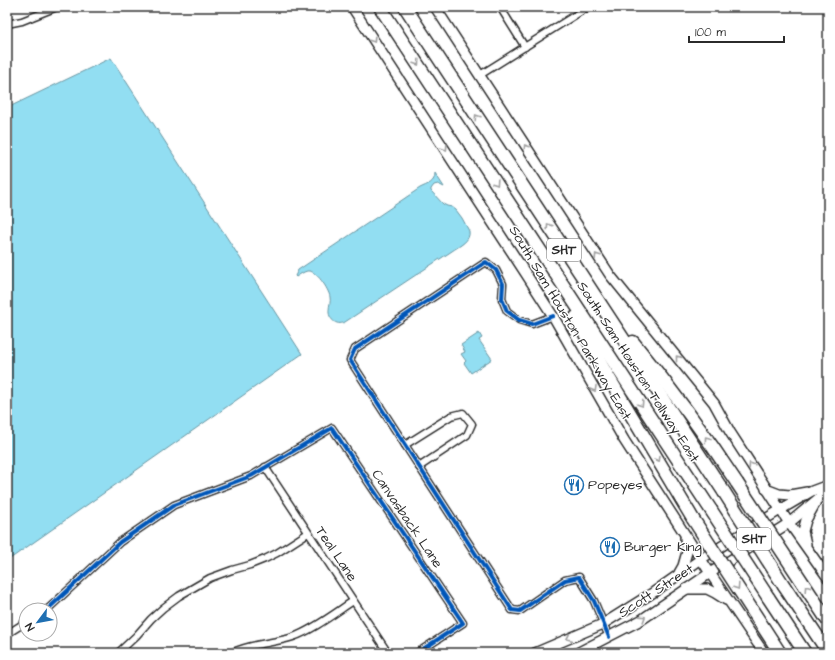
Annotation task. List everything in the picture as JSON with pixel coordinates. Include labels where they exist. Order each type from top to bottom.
[{"type":"highway","name":"South Sam Houston Tollway East","points":[[380,7],[804,653]]},
{"type":"highway","name":"South Sam Houston Tollway East","points":[[405,7],[828,652]]},
{"type":"highway","points":[[536,243],[602,366],[693,519],[780,653]]},
{"type":"highway","points":[[594,294],[663,378],[737,483],[828,621]]},
{"type":"main road","name":"South Sam Houston Parkway East","points":[[352,7],[526,274],[624,440],[729,602],[764,653]]},
{"type":"main road","points":[[435,7],[610,275],[714,403],[730,432],[766,489],[828,578]]},
{"type":"main road","points":[[806,548],[803,531],[806,520],[816,494],[827,485]]},
{"type":"main road","points":[[766,489],[779,494],[816,494]]},
{"type":"main road","name":"Scott Street","points":[[536,653],[603,624],[654,592],[701,559],[780,510],[816,494]]},
{"type":"main road","name":"Scott Street","points":[[577,653],[641,620],[710,573],[789,523],[816,494]]},
{"type":"main road","points":[[677,576],[687,552],[685,534]]},
{"type":"main road","points":[[686,589],[707,589],[715,592],[729,602]]},
{"type":"street","points":[[7,24],[22,21],[57,7]]},
{"type":"street","points":[[500,7],[526,47]]},
{"type":"street","points":[[480,76],[588,7]]},
{"type":"street","points":[[552,316],[532,324],[519,320],[507,311],[502,299],[503,284],[496,270],[486,262],[355,349],[350,360],[512,610],[520,611],[565,580],[579,577],[594,601],[609,637]]},
{"type":"street","points":[[405,445],[451,416],[463,413],[472,424],[467,435],[419,467]]},
{"type":"street","name":"Canvasback Lane","points":[[265,467],[332,428],[463,623],[417,653]]},
{"type":"street","points":[[55,602],[120,542],[174,505],[251,476],[265,467]]},
{"type":"street","name":"Teal Lane","points":[[265,467],[388,653]]},
{"type":"street","points":[[118,653],[151,619],[179,596],[210,578],[232,570],[250,566],[265,559],[308,533]]},
{"type":"street","points":[[231,653],[251,645],[283,640],[295,636],[326,619],[353,600]]},
{"type":"street","points":[[7,634],[18,627]]},
{"type":"water","points":[[111,58],[302,354],[7,561],[7,108]]},
{"type":"water","points":[[435,173],[444,187],[438,184],[434,185],[431,191],[443,204],[456,210],[469,231],[468,238],[461,245],[345,322],[336,323],[333,321],[329,313],[330,297],[325,285],[311,271],[306,271],[296,277],[295,276],[298,270],[420,188],[430,183],[434,179]]},
{"type":"water","points":[[479,333],[482,338],[479,340],[492,359],[471,373],[464,363],[466,361],[461,354],[465,352],[461,345]]},
{"type":"cycle path","points":[[553,316],[532,324],[519,320],[507,311],[502,299],[503,284],[496,270],[486,262],[355,349],[350,360],[512,610],[520,611],[565,580],[579,577],[594,601],[609,637]]},
{"type":"cycle path","points":[[55,602],[120,542],[174,505],[251,476],[332,428],[463,623],[417,653]]},
{"type":"place","name":"Popeyes","points":[[574,485]]},
{"type":"place","name":"Burger King","points":[[610,547]]}]
